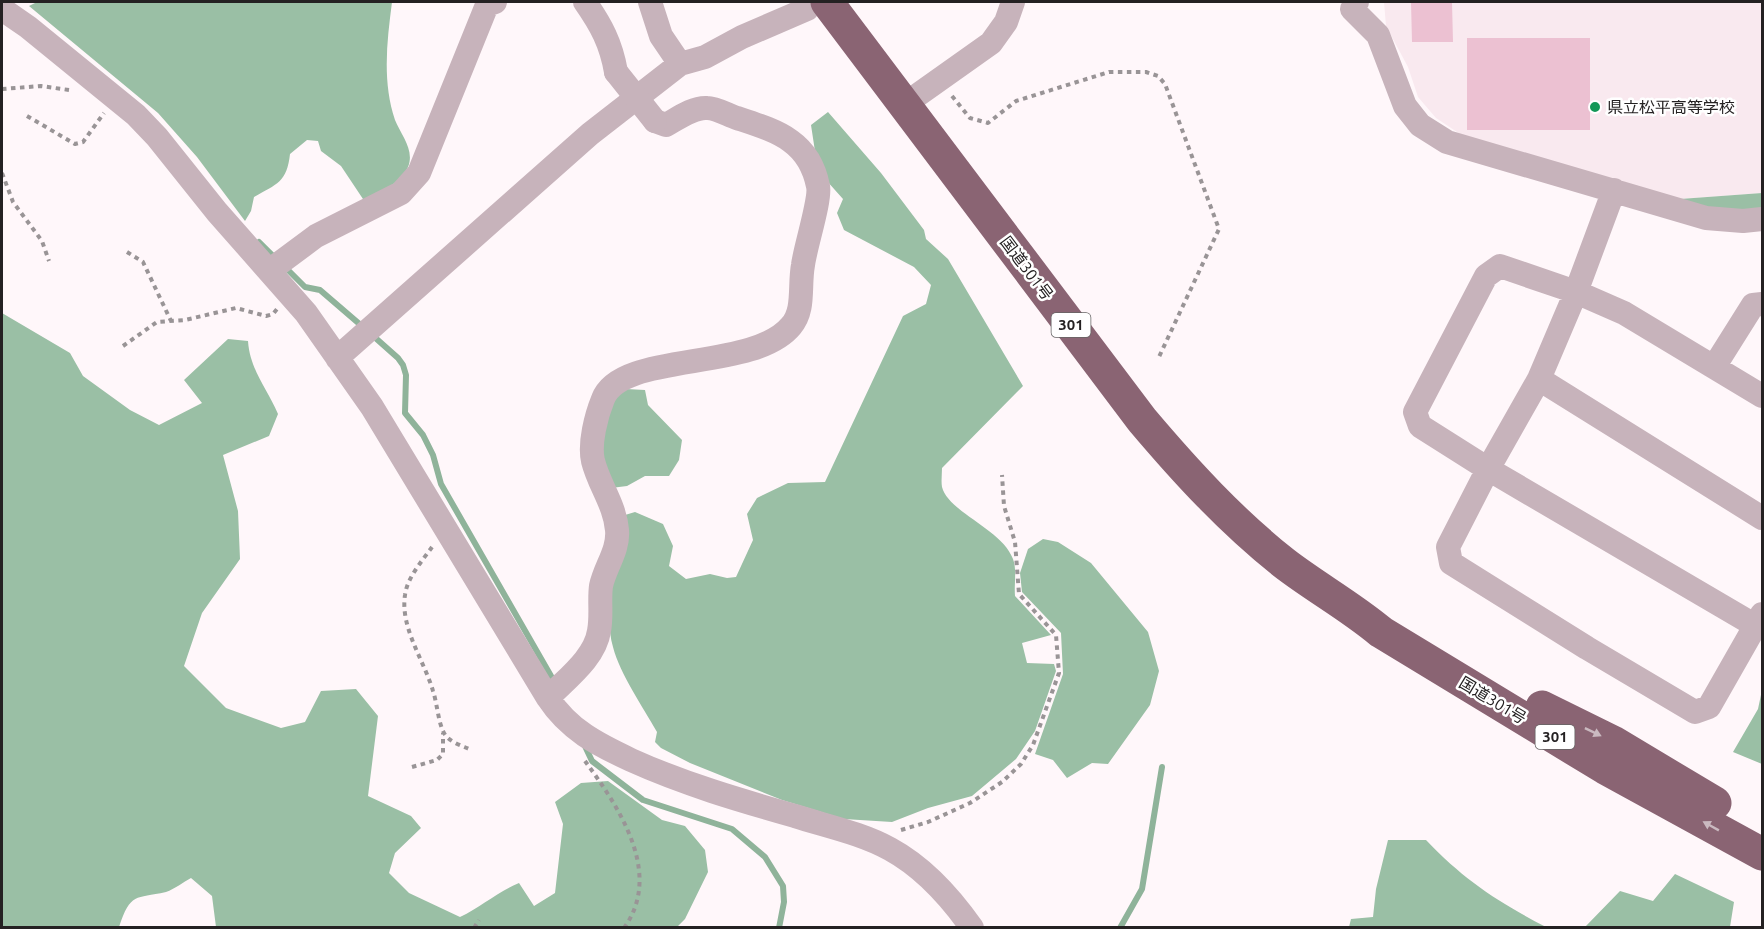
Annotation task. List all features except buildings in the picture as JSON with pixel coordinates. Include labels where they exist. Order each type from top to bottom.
[{"type":"highway","name":"国道301号","points":[[817,5],[905,104],[1142,420],[1191,478],[1227,514],[1286,564],[1354,610],[1381,632],[1605,768],[1762,854]]},
{"type":"highway","name":"国道301号","points":[[1354,610],[1376,618],[1485,678],[1613,742],[1696,793],[1762,829]]},
{"type":"street","points":[[269,271],[316,236],[401,194],[419,173],[487,5],[495,2]]},
{"type":"street","points":[[548,698],[589,655],[599,634],[603,608],[601,586],[615,551],[617,530],[615,520],[593,460],[595,429],[603,398],[612,384],[644,370],[730,355],[765,344],[790,327],[799,312],[802,268],[819,188],[800,147],[785,135],[706,108],[690,112],[666,125],[655,121],[616,72],[612,50],[604,28],[585,2]]},
{"type":"street","points":[[650,2],[661,36],[680,64]]},
{"type":"street","points":[[905,104],[991,43],[1006,22],[1013,2]]},
{"type":"street","points":[[1350,4],[1378,35],[1398,91],[1420,125],[1447,142],[1706,218],[1743,221],[1762,219]]},
{"type":"street","points":[[337,358],[590,134],[680,64],[705,57],[742,37],[817,5]]},
{"type":"street","points":[[2,9],[28,27],[111,95],[157,137],[289,294],[372,407],[548,698],[573,728],[605,747],[703,789],[867,839],[908,861],[955,904],[972,927]]},
{"type":"street","points":[[1614,190],[1576,292],[1539,380],[1488,469],[1448,547],[1451,563],[1695,712],[1709,707],[1759,620],[1488,469],[1420,426],[1415,412],[1486,276],[1500,266],[1576,292],[1624,313],[1762,396]]},
{"type":"street","points":[[1714,367],[1753,305],[1762,304]]},
{"type":"street","points":[[1539,380],[1762,518]]},
{"type":"path","points":[[940,81],[970,118],[988,123],[1016,101],[1109,72],[1146,72],[1158,76],[1165,84],[1219,229],[1158,359]]},
{"type":"path","points":[[2,89],[41,86],[111,95],[83,142],[75,144],[27,116]]},
{"type":"path","points":[[2,173],[13,202],[42,241],[49,261]]},
{"type":"path","points":[[127,252],[143,262],[171,321]]},
{"type":"path","points":[[123,346],[157,322],[236,308],[266,316],[273,314],[289,294]]},
{"type":"path","points":[[867,839],[873,833],[904,830],[969,803],[1002,782],[1021,764],[1033,745],[1059,673],[1056,635],[1019,594],[1016,542],[1004,506],[1002,476]]},
{"type":"path","points":[[412,767],[437,760],[443,754],[443,732],[427,672],[410,632],[404,610],[405,592],[412,576],[437,540],[448,530]]},
{"type":"path","points":[[573,728],[568,738],[607,791],[635,846],[640,873],[635,905],[624,927]]},
{"type":"path","points":[[443,732],[454,742],[469,749]]},
{"type":"path","points":[[474,927],[479,920]]},
{"type":"shaded area","name":"県立松平高等学校","points":[[1384,2],[1762,2],[1762,193],[1680,199],[1460,134],[1436,118],[1418,97],[1408,67],[1386,26]]},
{"type":"green space","points":[[37,2],[392,2],[387,46],[388,91],[395,120],[409,149],[408,167],[395,183],[365,202],[341,166],[321,151],[318,141],[307,140],[290,154],[289,163],[280,181],[254,197],[251,211],[245,221],[197,157],[158,113],[29,6]]},
{"type":"green space","points":[[828,112],[881,173],[924,230],[926,239],[948,259],[1023,386],[942,468],[942,487],[954,505],[1007,548],[1014,563],[1015,596],[1051,635],[1022,643],[1027,663],[1054,664],[1056,671],[1035,731],[1016,759],[972,796],[928,808],[892,822],[844,819],[782,800],[690,763],[661,748],[655,742],[657,732],[616,657],[610,632],[610,599],[625,515],[635,512],[663,524],[673,546],[669,566],[686,579],[710,574],[727,578],[736,577],[753,540],[747,514],[757,498],[788,483],[825,482],[903,316],[926,304],[931,285],[914,267],[844,230],[837,213],[843,199],[818,171],[811,125]]},
{"type":"green space","points":[[1762,193],[1762,211],[1713,209],[1680,199]]},
{"type":"green space","points":[[2,313],[70,353],[83,376],[130,410],[159,425],[202,403],[184,380],[228,339],[248,341],[255,370],[278,414],[269,436],[223,455],[238,511],[240,559],[202,613],[184,666],[226,708],[281,728],[305,722],[321,691],[356,689],[378,716],[368,796],[411,816],[421,828],[395,853],[389,873],[409,893],[460,917],[519,883],[534,906],[555,893],[563,824],[555,802],[581,783],[608,781],[662,820],[685,826],[705,850],[708,872],[685,919],[676,928],[216,927],[212,896],[191,878],[166,892],[135,899],[127,908],[119,927],[2,927]]},
{"type":"green space","points":[[626,389],[645,390],[648,405],[682,440],[679,460],[669,476],[645,476],[627,486],[611,488],[600,459],[610,396]]},
{"type":"green space","points":[[1043,539],[1058,542],[1091,563],[1148,632],[1159,671],[1150,705],[1108,764],[1092,763],[1067,778],[1053,760],[1035,754],[1063,674],[1061,633],[1022,592],[1020,573],[1028,549]]},
{"type":"green space","points":[[1762,690],[1762,764],[1733,752],[1758,709]]},
{"type":"green space","points":[[1388,840],[1426,840],[1468,879],[1546,927],[1349,927],[1351,919],[1373,917],[1376,889]]},
{"type":"green space","points":[[1675,874],[1734,902],[1730,927],[1585,927],[1620,891],[1653,901]]},
{"type":"waterway","points":[[259,242],[277,260]]},
{"type":"waterway","points":[[285,267],[305,287],[320,290],[363,327]]},
{"type":"waterway","points":[[371,334],[403,365],[406,375],[405,413],[423,435],[433,455],[441,484],[555,683]]},
{"type":"waterway","points":[[584,744],[592,761],[643,800],[732,829],[765,857],[783,886],[784,902],[779,928]]},
{"type":"waterway","points":[[1120,928],[1142,889],[1162,767]]},
{"type":"place","name":"県立松平高等学校","points":[[1595,107]]}]
